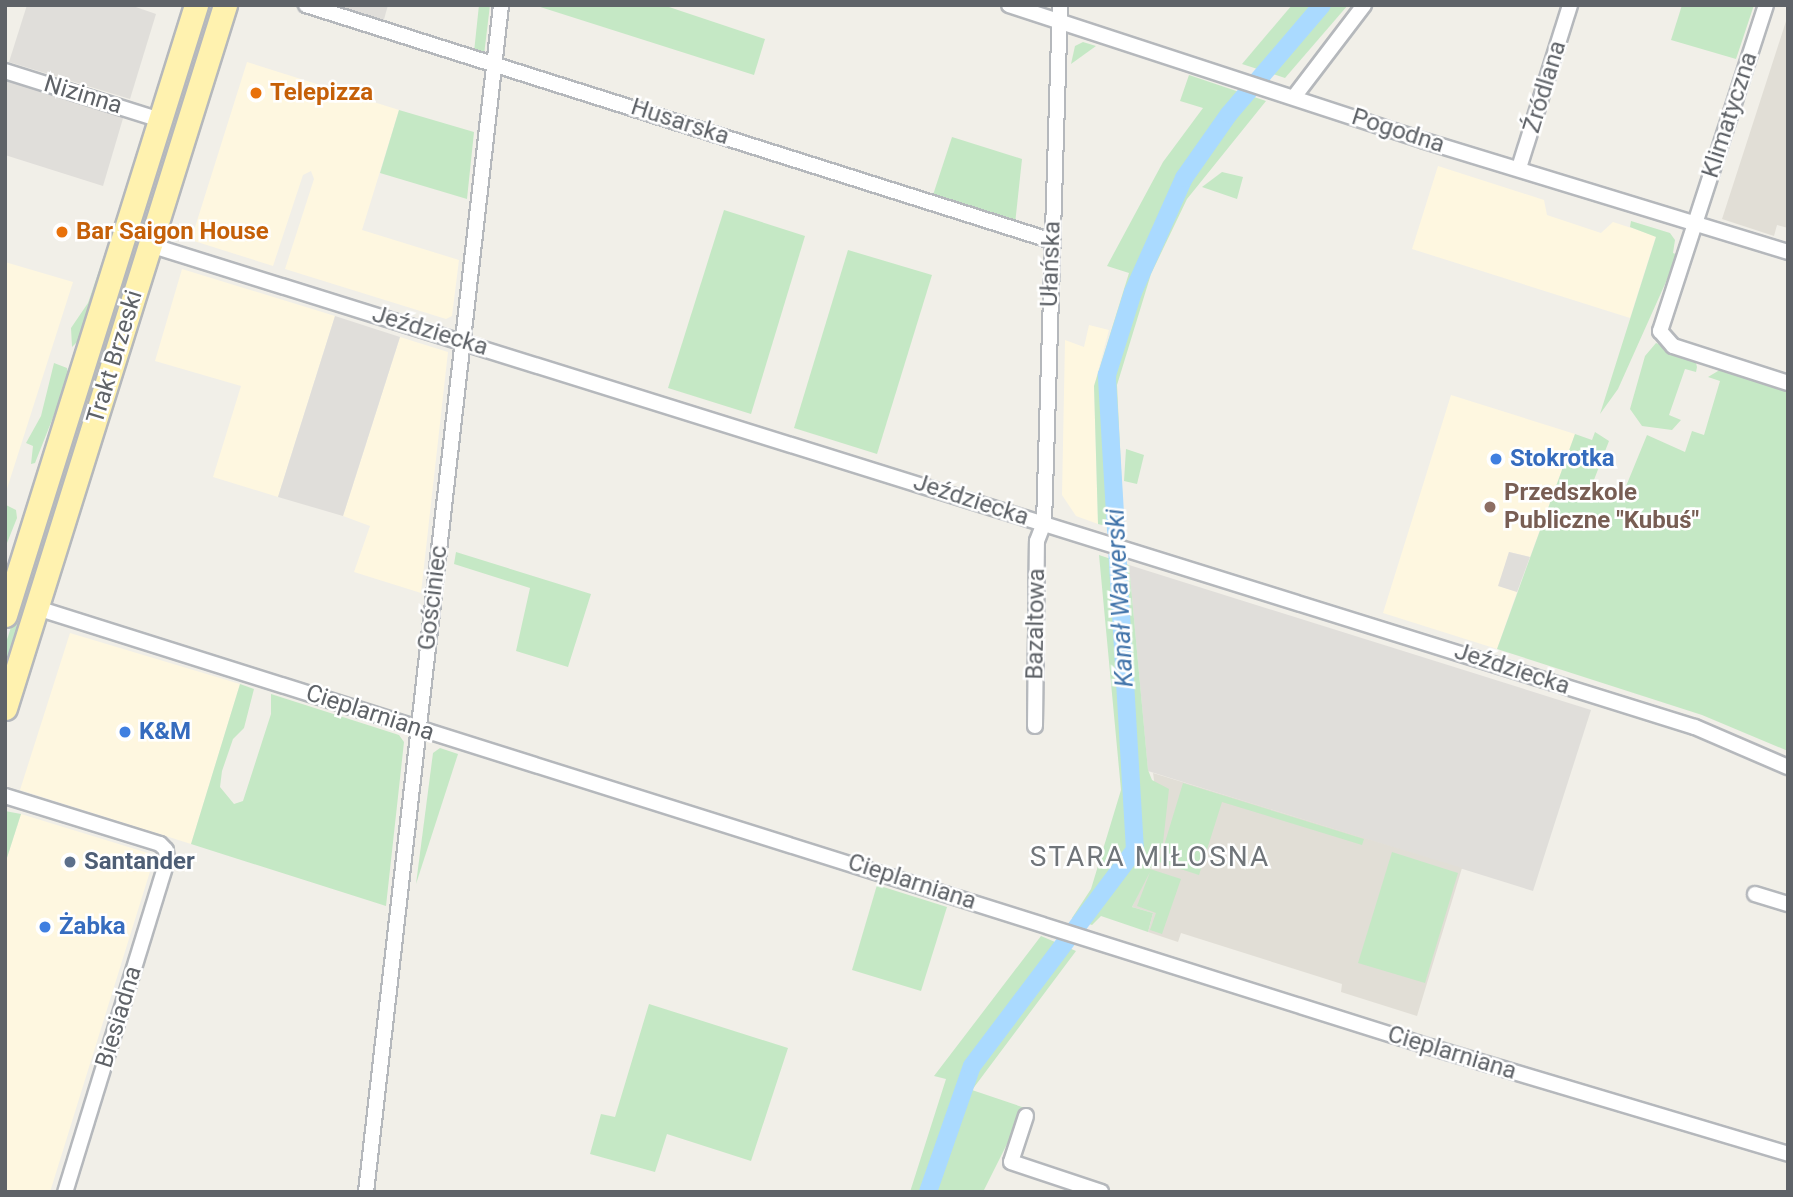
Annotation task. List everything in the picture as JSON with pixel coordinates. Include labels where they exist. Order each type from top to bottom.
[{"type":"main road","name":"Trakt Brzeski","points":[[5,615],[196,5]]},
{"type":"main road","name":"Trakt Brzeski","points":[[5,708],[225,5]]},
{"type":"street","name":"Husarska","points":[[306,5],[494,62],[1052,241]]},
{"type":"street","name":"Gościniec","points":[[366,1192],[501,5]]},
{"type":"street","name":"Pogodna","points":[[1009,5],[1788,252]]},
{"type":"street","name":"Ułańska","points":[[1044,523],[1060,5]]},
{"type":"street","points":[[1294,97],[1364,5]]},
{"type":"street","name":"Źródlana","points":[[1519,168],[1570,5]]},
{"type":"street","name":"Klimatyczna","points":[[1766,5],[1660,331],[1673,346],[1788,383]]},
{"type":"street","name":"Nizinna","points":[[5,71],[160,120]]},
{"type":"street","name":"Jeździecka","points":[[150,245],[1695,727],[1788,767]]},
{"type":"street","name":"Bazaltowa","points":[[1035,726],[1037,541],[1044,523]]},
{"type":"street","name":"Cieplarniana","points":[[37,608],[1086,939],[1788,1154]]},
{"type":"street","name":"Biesiadna","points":[[5,796],[160,844],[167,861],[65,1192]]},
{"type":"street","points":[[1755,894],[1788,904]]},
{"type":"street","points":[[1026,1116],[1012,1162],[1101,1192]]},
{"type":"shaded area","points":[[27,5],[130,5],[156,14],[130,99],[9,62]]},
{"type":"shaded area","points":[[326,5],[388,5],[383,23]]},
{"type":"shaded area","points":[[1788,15],[1788,228],[1777,225],[1774,236],[1722,219]]},
{"type":"shaded area","points":[[247,62],[399,110],[362,230],[459,260],[452,316],[446,319],[285,269],[314,179],[311,171],[303,175],[273,266],[191,240]]},
{"type":"shaded area","points":[[5,79],[124,115],[103,186],[5,155]]},
{"type":"shaded area","points":[[1438,166],[1544,200],[1547,215],[1601,233],[1613,222],[1656,236],[1630,318],[1412,249]]},
{"type":"shaded area","points":[[5,262],[73,282],[5,495]]},
{"type":"shaded area","points":[[182,269],[335,316],[278,497],[213,477],[241,386],[155,361]]},
{"type":"shaded area","points":[[335,316],[400,337],[343,516],[278,497]]},
{"type":"shaded area","points":[[1089,325],[1109,330],[1094,386],[1098,524],[1076,516],[1062,495],[1065,340],[1084,347]]},
{"type":"shaded area","points":[[400,337],[448,352],[421,593],[354,572],[370,526],[343,516]]},
{"type":"shaded area","points":[[1451,395],[1575,434],[1530,557],[1509,552],[1499,586],[1517,592],[1497,649],[1383,613]]},
{"type":"shaded area","points":[[1509,552],[1530,557],[1517,592],[1498,586]]},
{"type":"shaded area","points":[[1129,565],[1591,710],[1533,891],[1148,771]]},
{"type":"shaded area","points":[[70,633],[240,684],[191,844],[20,790]]},
{"type":"shaded area","points":[[1153,773],[1462,868],[1417,1016],[1341,992],[1342,984],[1181,933],[1178,942],[1148,932],[1153,913],[1132,907],[1163,843]]},
{"type":"shaded area","points":[[21,814],[148,853],[153,862],[50,1192],[5,1192],[5,864]]},
{"type":"green space","points":[[479,5],[490,5],[484,55],[474,52]]},
{"type":"green space","points":[[534,5],[663,5],[765,39],[754,75]]},
{"type":"green space","points":[[1292,5],[1348,5],[1285,78],[1242,64]]},
{"type":"green space","points":[[1682,5],[1754,5],[1736,59],[1671,40]]},
{"type":"green space","points":[[1083,42],[1096,46],[1071,64],[1075,46]]},
{"type":"green space","points":[[1189,75],[1266,101],[1187,199],[1151,274],[1117,385],[1124,530],[1098,524],[1094,386],[1129,273],[1107,266],[1163,162],[1203,108],[1180,101]]},
{"type":"green space","points":[[399,110],[474,132],[467,199],[380,173]]},
{"type":"green space","points":[[952,137],[1022,159],[1015,224],[932,198]]},
{"type":"green space","points":[[1222,172],[1243,177],[1237,199],[1202,187]]},
{"type":"green space","points":[[724,210],[805,236],[751,414],[668,388]]},
{"type":"green space","points":[[1631,221],[1670,233],[1675,240],[1673,253],[1678,255],[1618,389],[1600,414],[1656,237],[1630,227]]},
{"type":"green space","points":[[111,235],[79,340],[72,347],[71,328],[88,303]]},
{"type":"green space","points":[[848,250],[932,275],[877,454],[794,428]]},
{"type":"green space","points":[[133,255],[92,397],[88,398],[85,394],[128,256]]},
{"type":"green space","points":[[1656,343],[1695,359],[1697,367],[1696,372],[1685,369],[1669,415],[1681,420],[1672,430],[1642,426],[1630,409],[1645,356]]},
{"type":"green space","points":[[54,363],[67,368],[69,377],[35,463],[31,464],[33,446],[26,443],[41,416]]},
{"type":"green space","points":[[1723,368],[1788,389],[1788,751],[1702,715],[1497,649],[1575,434],[1592,440],[1595,432],[1609,441],[1592,485],[1622,496],[1647,435],[1685,452],[1692,431],[1704,435],[1720,381],[1708,377]]},
{"type":"green space","points":[[83,412],[86,414],[5,678],[5,646],[78,415]]},
{"type":"green space","points":[[1126,449],[1144,455],[1137,484],[1124,481]]},
{"type":"green space","points":[[6,505],[16,510],[17,518],[5,548]]},
{"type":"green space","points":[[456,552],[591,594],[568,667],[516,651],[530,588],[454,564]]},
{"type":"green space","points":[[1099,555],[1129,565],[1148,770],[1152,780],[1169,789],[1163,843],[1150,869],[1181,879],[1162,934],[1150,930],[1156,913],[1137,906],[1150,872],[1132,907],[1153,913],[1148,932],[1101,916],[1092,925],[1072,918],[1091,889],[1121,790]]},
{"type":"green space","points":[[240,684],[254,689],[244,728],[233,739],[222,771],[220,787],[234,804],[243,801],[271,714],[271,694],[399,735],[404,742],[386,906],[191,844]]},
{"type":"green space","points":[[440,748],[458,754],[416,884],[433,753]]},
{"type":"green space","points":[[1183,783],[1364,839],[1362,845],[1222,802],[1199,875],[1159,862]]},
{"type":"green space","points":[[5,811],[21,814],[5,864]]},
{"type":"green space","points":[[1392,852],[1458,873],[1425,983],[1358,963]]},
{"type":"green space","points":[[877,885],[947,907],[921,991],[852,970]]},
{"type":"green space","points":[[1041,936],[1076,951],[972,1090],[1025,1108],[983,1192],[910,1192],[946,1079],[934,1076]]},
{"type":"green space","points":[[649,1004],[788,1048],[751,1161],[667,1134],[655,1172],[590,1154],[601,1114],[615,1117]]},
{"type":"waterway","name":"Kanał Wawerski","points":[[928,1192],[972,1066],[1135,850],[1107,375],[1133,292],[1184,178],[1229,114],[1322,5]]},
{"type":"place","name":"Telepizza","points":[[256,93]]},
{"type":"place","name":"Bar Saigon House","points":[[62,232]]},
{"type":"place","name":"Stokrotka","points":[[1496,459]]},
{"type":"place","name":"Przedszkole Publiczne \"Kubuś\"","points":[[1490,507]]},
{"type":"place","name":"K&M","points":[[125,732]]},
{"type":"place","name":"Santander","points":[[70,862]]},
{"type":"place","name":"Żabka","points":[[45,927]]},
{"type":"district","name":"STARA MIŁOSNA","points":[[1150,857]]}]
